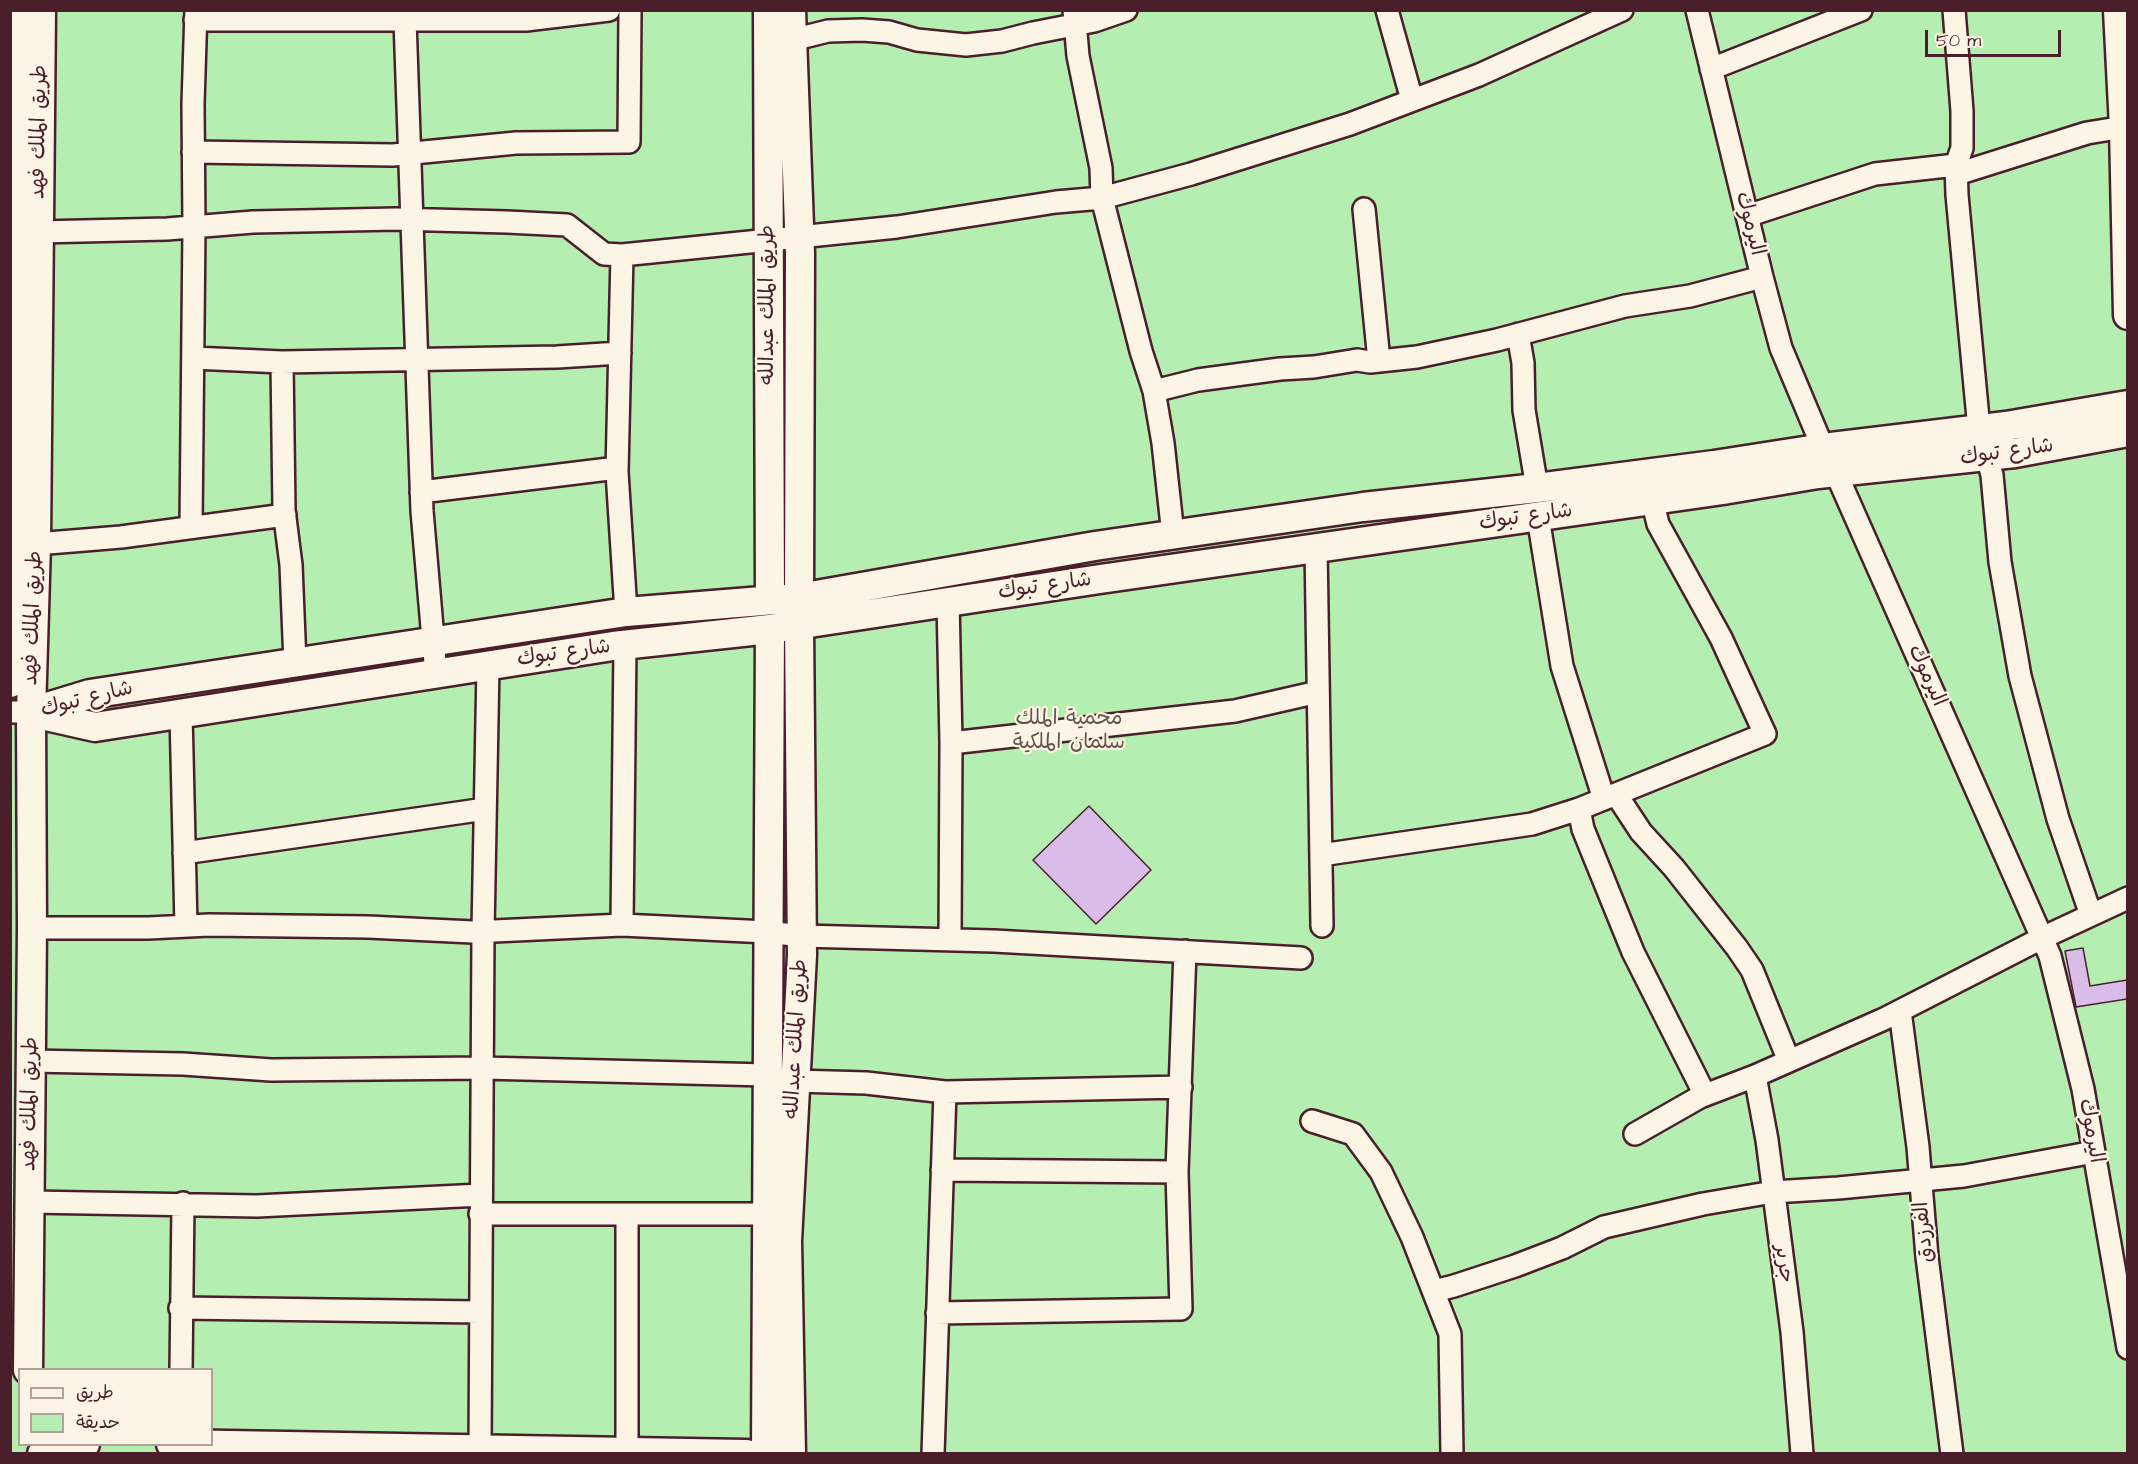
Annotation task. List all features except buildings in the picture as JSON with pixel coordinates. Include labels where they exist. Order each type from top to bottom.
[{"type":"main road","name":"طريق الملك فهد","points":[[10,683],[17,10]]},
{"type":"main road","name":"طريق الملك فهد","points":[[28,1368],[32,928],[21,712],[36,544],[41,10]]},
{"type":"main road","name":"طريق الملك عبدالله","points":[[768,10],[770,600]]},
{"type":"main road","name":"طريق الملك عبدالله","points":[[791,10],[799,238],[802,936],[787,1241],[791,1454]]},
{"type":"main road","points":[[2118,10],[2124,127],[2127,315]]},
{"type":"main road","name":"شارع تبوك","points":[[21,712],[95,727],[625,645],[770,629],[799,611],[1083,548],[1364,507],[1537,488],[1714,465],[1822,448],[1979,429],[2127,405]]},
{"type":"main road","name":"شارع تبوك","points":[[21,712],[90,694],[626,612],[770,600],[799,611],[948,601],[1836,473],[1987,457],[2127,432]]},
{"type":"main road","name":"طريق الملك عبدالله","points":[[766,1454],[770,629]]},
{"type":"main road","points":[[213,1445],[746,1454]]},
{"type":"main road","points":[[42,1454],[76,1446]]},
{"type":"street","points":[[191,527],[195,15],[405,20],[526,20],[609,10]]},
{"type":"street","points":[[193,153],[393,155],[516,143],[629,142],[630,10]]},
{"type":"street","points":[[792,40],[828,31],[862,30],[889,32],[918,40],[966,45],[1002,41],[1075,18],[1126,10]]},
{"type":"street","points":[[1387,10],[1412,100]]},
{"type":"street","points":[[39,232],[194,227],[253,222],[411,220],[567,225],[604,254],[622,255],[897,227],[1056,202],[1102,198],[1191,174],[1350,124],[1479,75],[1622,10]]},
{"type":"street","name":"اليرموك","points":[[1696,10],[1781,348],[1822,448],[1836,473],[2050,956],[2083,1089],[2127,1348]]},
{"type":"street","points":[[1711,69],[1861,10]]},
{"type":"street","points":[[1954,10],[1962,111],[1962,148],[1957,169],[1961,242],[1967,283],[1979,429]]},
{"type":"street","points":[[1075,18],[1078,56],[1101,168],[1102,198],[1141,351],[1154,391],[1163,443],[1173,535]]},
{"type":"street","points":[[405,20],[421,492],[436,674]]},
{"type":"street","points":[[1747,216],[1875,174],[1957,169],[2087,133],[2124,127]]},
{"type":"street","points":[[1364,209],[1379,361]]},
{"type":"street","points":[[622,255],[617,468],[626,612]]},
{"type":"street","points":[[1154,391],[1198,380],[1280,369],[1314,367],[1357,360],[1379,361],[1417,357],[1625,306],[1690,296],[1762,277]]},
{"type":"street","points":[[1518,334],[1523,363],[1524,410],[1537,488]]},
{"type":"street","points":[[193,358],[282,362],[557,357],[620,353]]},
{"type":"street","points":[[282,362],[285,515],[291,566],[295,663]]},
{"type":"street","points":[[1987,457],[1992,475],[2000,562],[2020,676],[2058,819],[2091,915]]},
{"type":"street","points":[[421,492],[617,468]]},
{"type":"street","points":[[1321,855],[1532,824],[1578,809],[1765,734],[1721,638],[1658,524],[1652,499]]},
{"type":"street","points":[[36,544],[121,537],[285,515]]},
{"type":"street","points":[[1538,517],[1562,666],[1610,796],[1674,868],[1752,970],[1789,1061]]},
{"type":"street","points":[[1316,547],[1322,926]]},
{"type":"street","points":[[948,601],[951,743],[950,940]]},
{"type":"street","points":[[622,925],[625,645]]},
{"type":"street","points":[[480,1449],[480,1205],[488,665]]},
{"type":"street","points":[[951,743],[1235,711],[1318,692]]},
{"type":"street","points":[[181,713],[186,926]]},
{"type":"street","points":[[184,853],[485,809]]},
{"type":"street","points":[[1578,809],[1583,829],[1633,952],[1705,1095]]},
{"type":"street","points":[[1635,1134],[1705,1095],[1755,1076],[1900,1011],[2042,938],[2127,898]]},
{"type":"street","points":[[32,928],[368,927],[483,932],[622,925],[767,932],[802,936],[950,940],[1301,958]]},
{"type":"street","points":[[937,1313],[1181,1309],[1177,1172],[1185,951]]},
{"type":"street","name":"الفرزدق","points":[[1900,1011],[1921,1180],[1928,1268],[1952,1454]]},
{"type":"street","points":[[31,1060],[271,1070],[483,1068],[767,1075]]},
{"type":"street","name":"جرير","points":[[1755,1076],[1767,1140],[1792,1332],[1802,1454]]},
{"type":"street","points":[[795,1081],[866,1083],[945,1092],[1181,1087]]},
{"type":"street","points":[[933,1454],[945,1092]]},
{"type":"street","points":[[1312,1121],[1353,1134],[1381,1172],[1412,1237],[1450,1334],[1452,1454]]},
{"type":"street","points":[[1434,1291],[1515,1266],[1562,1248],[1604,1227],[1628,1220],[1773,1192],[1964,1176],[2094,1152]]},
{"type":"street","points":[[942,1170],[1177,1172]]},
{"type":"street","points":[[30,1202],[257,1206],[480,1205],[627,1214],[766,1214]]},
{"type":"street","points":[[181,1368],[183,1203]]},
{"type":"street","points":[[627,1214],[627,1452]]},
{"type":"street","points":[[180,1308],[480,1312]]},
{"type":"green space","name":"محمية الملك سلمان الملكية","points":[[10,11],[2127,11],[2127,1453],[11,1453]]}]
